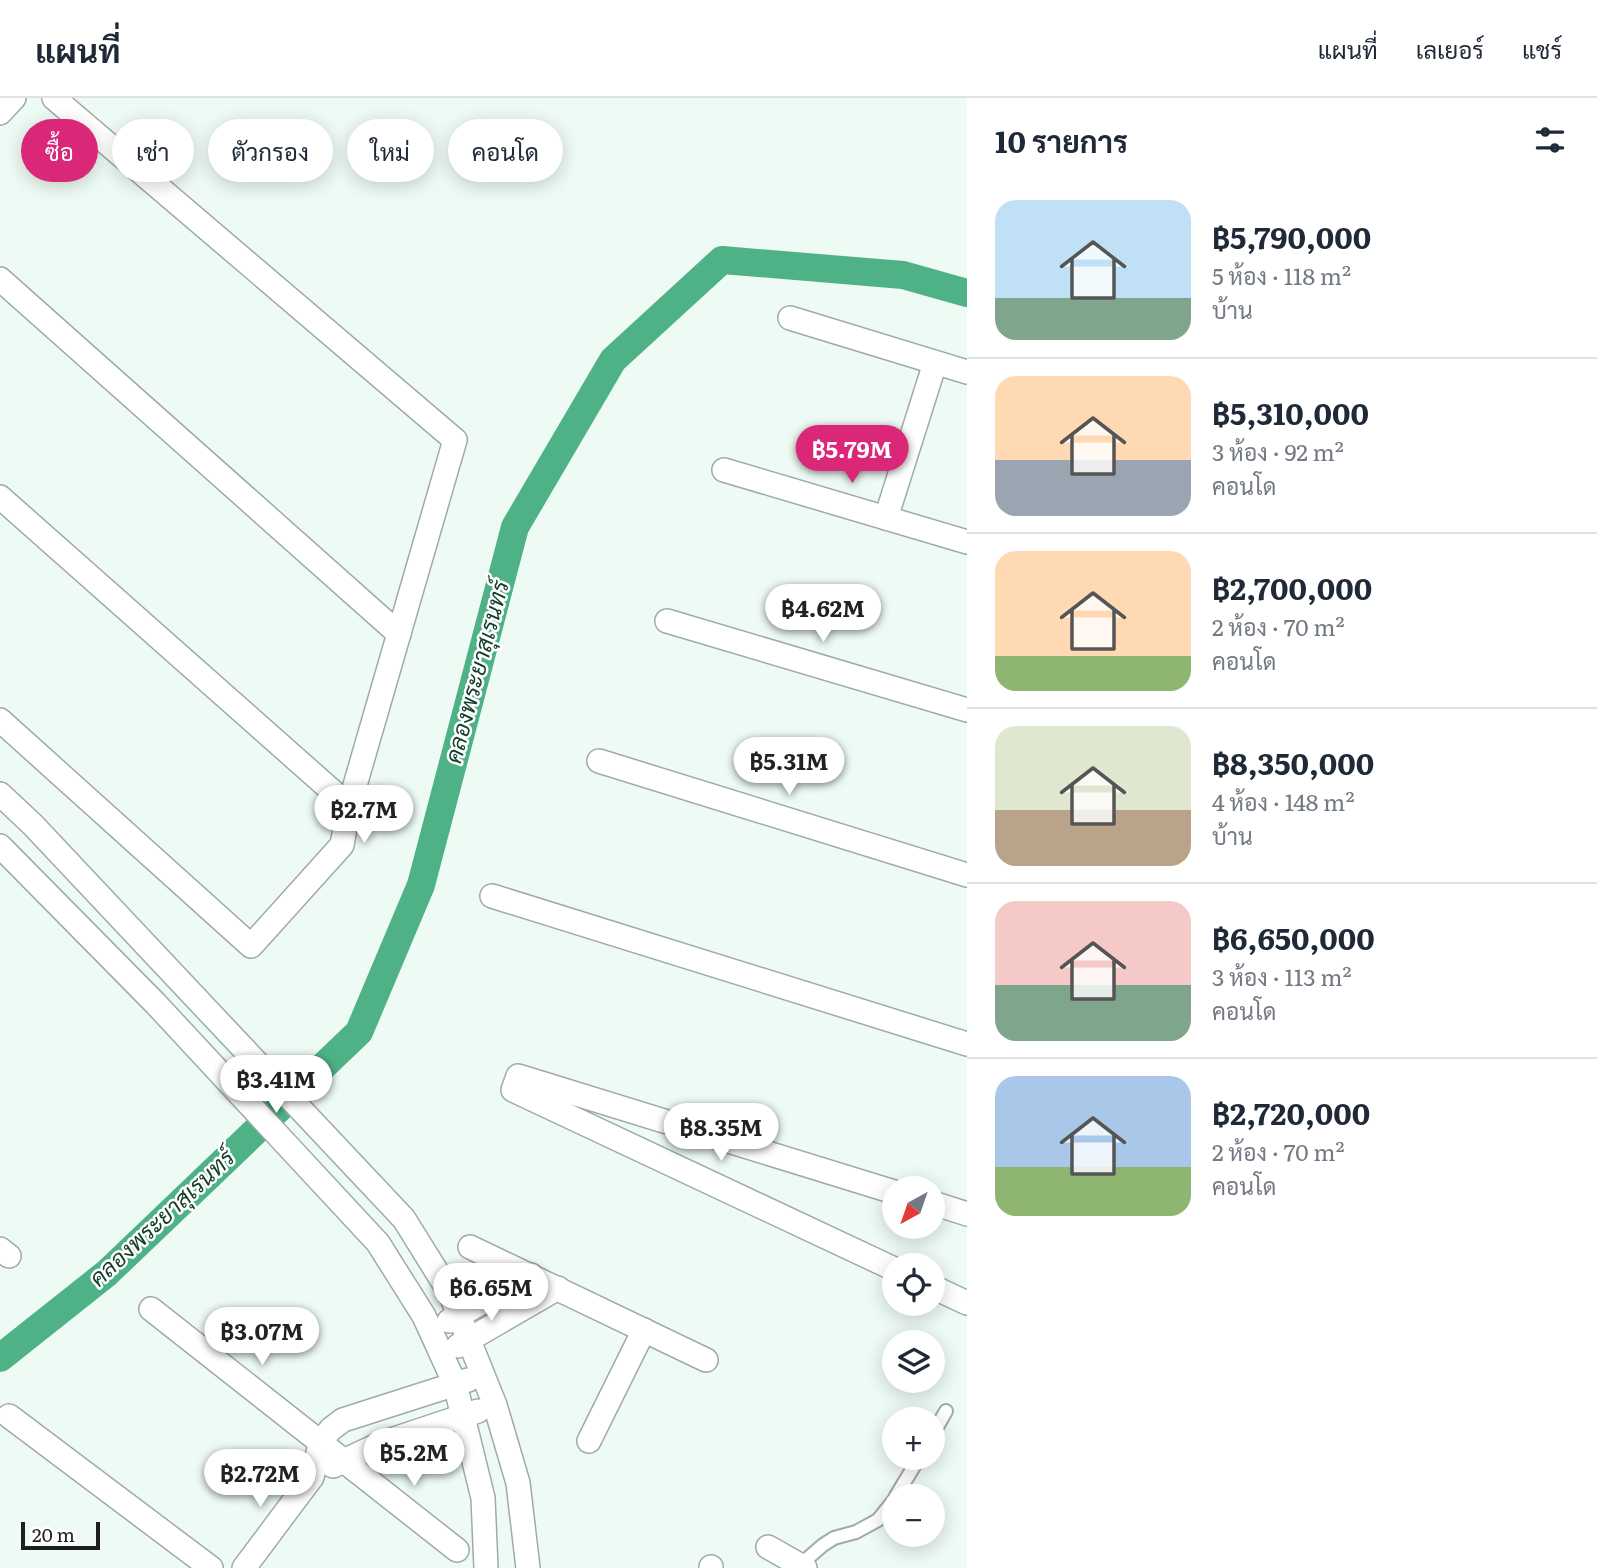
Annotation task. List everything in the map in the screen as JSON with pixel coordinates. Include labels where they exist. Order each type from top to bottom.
[{"type":"street","points":[[0,113],[14,98]]},
{"type":"street","points":[[0,720],[251,946],[342,845],[349,806],[455,440],[54,98]]},
{"type":"street","points":[[0,279],[399,634]]},
{"type":"street","points":[[790,318],[967,372]]},
{"type":"street","points":[[886,518],[935,363]]},
{"type":"street","points":[[724,470],[967,542]]},
{"type":"street","points":[[0,498],[349,806]]},
{"type":"street","points":[[667,621],[967,710]]},
{"type":"street","points":[[599,761],[967,876]]},
{"type":"street","points":[[0,794],[33,825],[404,1219],[450,1293],[484,1374],[518,1483],[528,1568]]},
{"type":"street","points":[[33,825],[2,852],[156,1004],[378,1243],[430,1330],[455,1384],[483,1498],[486,1568]]},
{"type":"street","points":[[492,896],[967,1044]]},
{"type":"street","points":[[882,1188],[519,1076],[513,1090],[882,1263]]},
{"type":"street","points":[[945,1207],[967,1214]]},
{"type":"street","points":[[470,1247],[706,1360]]},
{"type":"street","points":[[430,1330],[531,1275]]},
{"type":"street","points":[[441,1355],[558,1288]]},
{"type":"street","points":[[945,1293],[967,1303]]},
{"type":"street","points":[[151,1309],[457,1550]]},
{"type":"street","points":[[589,1441],[644,1330]]},
{"type":"street","points":[[244,1568],[312,1477],[321,1441],[331,1429],[343,1420],[484,1374]]},
{"type":"street","points":[[312,1477],[382,1443],[495,1405]]},
{"type":"street","points":[[9,1416],[211,1568]]},
{"type":"street","points":[[768,1547],[803,1567]]},
{"type":"lane","points":[[803,1567],[823,1545],[834,1538],[856,1532],[878,1520],[882,1515]]},
{"type":"waterway","name":"คลองพระยาสุเรนทร์","points":[[0,1358],[107,1273],[359,1032],[421,885],[515,527],[613,360],[722,260],[903,275],[967,293]]}]
